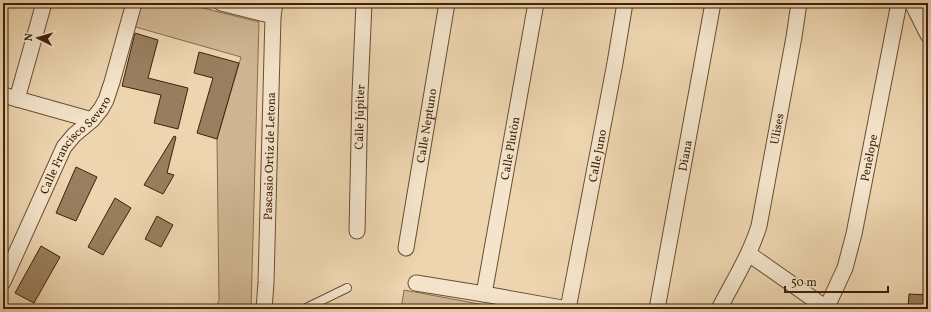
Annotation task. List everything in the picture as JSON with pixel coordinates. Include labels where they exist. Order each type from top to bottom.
[{"type":"street","points":[[44,3],[10,97],[92,120]]},
{"type":"street","name":"Calle Francisco Severo","points":[[3,282],[64,147],[74,135],[92,120],[106,100],[134,3]]},
{"type":"street","points":[[221,3],[274,10]]},
{"type":"street","name":"Calle Júpiter","points":[[357,231],[364,3]]},
{"type":"street","name":"Calle Neptuno","points":[[406,248],[448,3]]},
{"type":"street","name":"Calle Plutòn","points":[[484,294],[536,3]]},
{"type":"street","name":"Calle Juno","points":[[568,309],[614,71],[625,3]]},
{"type":"street","name":"Diana","points":[[657,309],[713,3]]},
{"type":"street","name":"Ulises","points":[[718,309],[749,254],[759,226],[799,3]]},
{"type":"street","name":"Penèlope","points":[[826,309],[845,268],[854,234],[899,3]]},
{"type":"street","points":[[912,3],[928,35]]},
{"type":"street","name":"Pascasio Ortiz de Letona","points":[[264,309],[274,10]]},
{"type":"street","points":[[749,254],[826,309]]},
{"type":"street","points":[[416,283],[568,309]]},
{"type":"lane","points":[[304,309],[347,288]]},
{"type":"shaded area","points":[[139,3],[183,3],[259,22],[251,309],[214,309],[219,301],[217,139],[241,57],[132,26]]},
{"type":"shaded area","points":[[404,290],[506,309],[401,309]]},
{"type":"building","points":[[135,33],[158,40],[148,78],[188,88],[178,129],[154,123],[161,95],[122,86]]},
{"type":"building","points":[[199,52],[239,63],[217,139],[197,133],[213,78],[194,73]]},
{"type":"building","points":[[174,136],[176,137],[167,173],[174,175],[163,194],[144,185]]},
{"type":"building","points":[[76,167],[97,177],[76,221],[56,213]]},
{"type":"building","points":[[115,198],[131,208],[103,255],[88,247]]},
{"type":"building","points":[[157,216],[173,225],[161,247],[145,239]]},
{"type":"building","points":[[41,246],[60,257],[34,303],[15,293]]},
{"type":"building","points":[[909,294],[928,295],[928,309],[908,309]]}]
